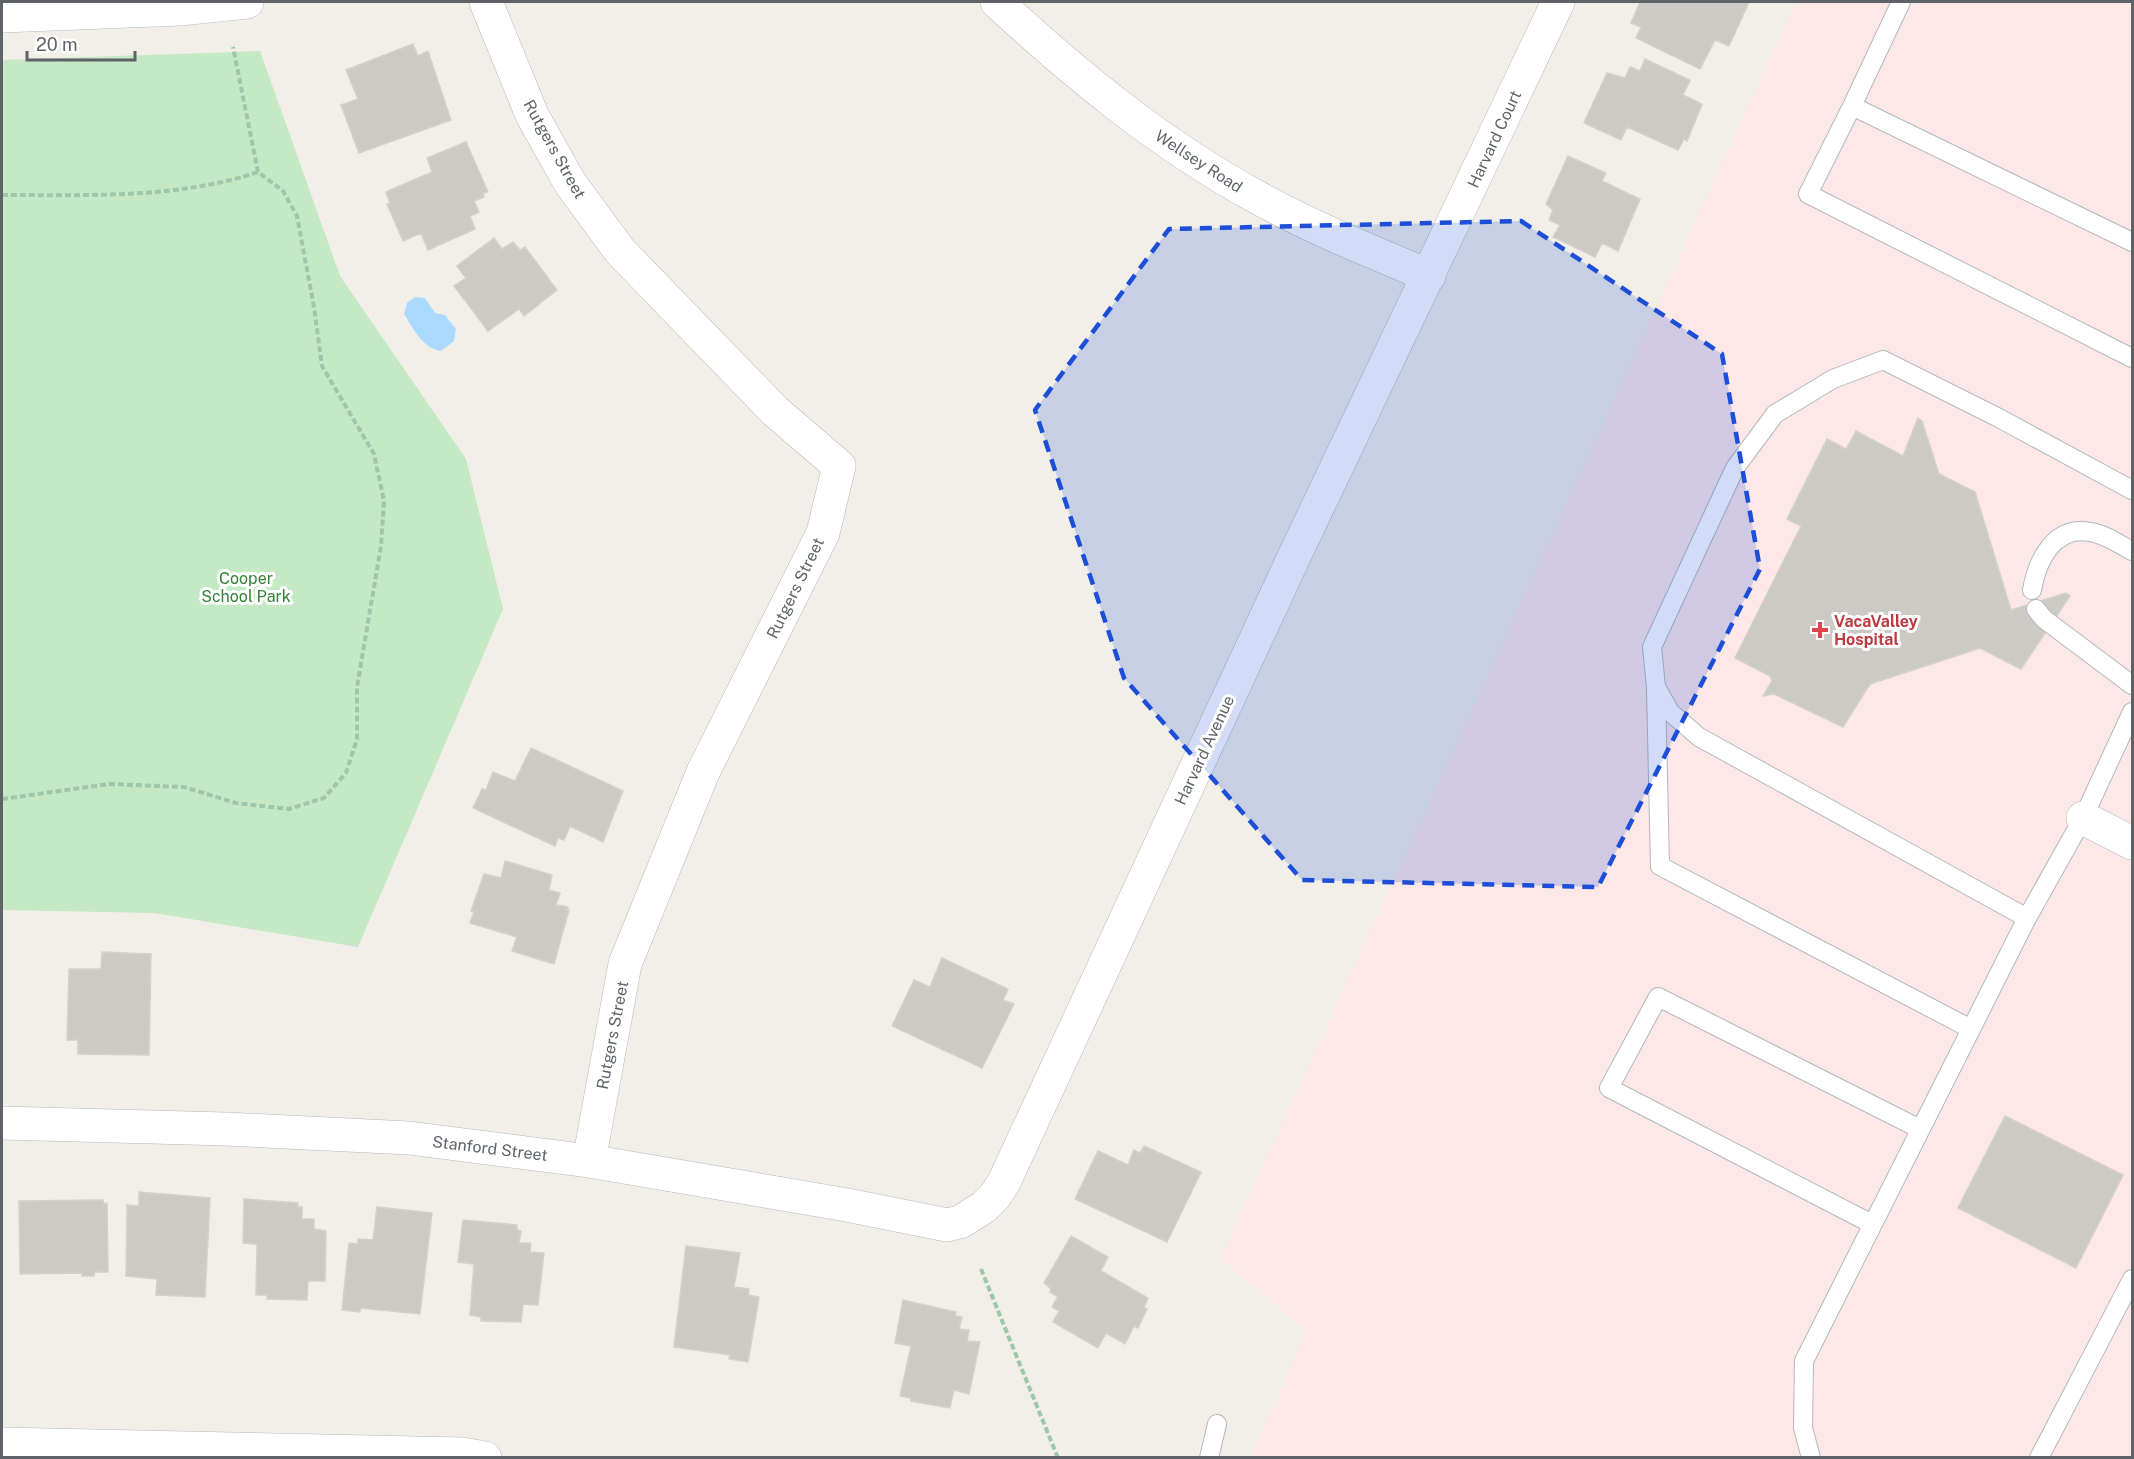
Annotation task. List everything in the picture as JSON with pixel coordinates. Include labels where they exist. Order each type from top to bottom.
[{"type":"street","points":[[2,16],[180,9],[247,2]]},
{"type":"street","name":"Rutgers Street","points":[[486,2],[532,115],[570,183],[620,251],[775,411],[839,466],[823,533],[703,772],[625,964],[589,1161]]},
{"type":"street","name":"Wellsey Road","points":[[997,2],[1057,57],[1121,108],[1186,154],[1256,197],[1430,276]]},
{"type":"street","name":"Harvard Court","points":[[1430,276],[1558,2]]},
{"type":"street","name":"Harvard Avenue","points":[[972,1216],[995,1196],[1004,1182],[1297,551],[1430,276]]},
{"type":"street","points":[[2083,818],[2133,843]]},
{"type":"street","name":"Stanford Street","points":[[2,1123],[226,1129],[409,1138],[589,1161],[847,1205],[932,1224],[960,1222],[972,1216]]},
{"type":"street","points":[[2,1444],[462,1454],[484,1458]]},
{"type":"lane","points":[[1901,2],[1808,194],[2133,358]]},
{"type":"lane","points":[[1852,106],[2133,242]]},
{"type":"lane","points":[[1971,1029],[1659,866],[1656,687],[1652,647],[1736,468],[1775,414],[1833,379],[1883,360],[1999,418],[2133,490]]},
{"type":"lane","points":[[2032,590],[2042,557],[2061,536],[2073,531],[2088,531],[2102,535],[2133,551]]},
{"type":"lane","points":[[2036,609],[2044,619],[2133,686]]},
{"type":"lane","points":[[1656,687],[1670,712],[1699,737],[2027,918]]},
{"type":"lane","points":[[1811,1458],[1803,1428],[1804,1361],[2027,918],[2083,818],[2133,712]]},
{"type":"lane","points":[[1872,1224],[1609,1088],[1658,997],[1920,1129]]},
{"type":"lane","points":[[2039,1458],[2133,1279]]},
{"type":"lane","points":[[1209,1458],[1217,1424]]},
{"type":"path","points":[[2,799],[109,784],[184,787],[236,803],[289,809],[324,798],[346,773],[357,740],[357,687],[381,546],[384,501],[374,454],[322,366],[314,307],[297,216],[283,191],[258,172],[234,47]]},
{"type":"path","points":[[2,195],[106,195],[220,184],[258,172]]},
{"type":"path","points":[[981,1269],[1058,1458]]},
{"type":"highlighted area","points":[[1521,221],[1722,354],[1760,569],[1598,887],[1302,880],[1124,678],[1035,410],[1169,229]]},
{"type":"shaded area","name":"VacaValley Hospital","points":[[1796,2],[2132,2],[2132,1457],[1251,1457],[1306,1331],[1220,1259]]},
{"type":"green space","name":"Cooper School Park","points":[[260,51],[340,276],[466,459],[503,609],[358,947],[155,913],[2,910],[2,60]]},
{"type":"water","points":[[415,297],[425,298],[435,313],[445,315],[456,329],[454,341],[441,351],[428,346],[423,341],[404,314],[407,303]]},
{"type":"building","points":[[1640,2],[1749,2],[1729,46],[1715,40],[1700,69],[1636,38],[1641,27],[1631,23]]},
{"type":"building","points":[[413,44],[418,56],[428,51],[451,120],[359,153],[341,105],[358,99],[346,70]]},
{"type":"building","points":[[1645,59],[1690,80],[1683,95],[1702,104],[1687,141],[1684,139],[1678,150],[1627,127],[1621,140],[1584,123],[1607,73],[1625,78],[1630,67],[1640,71]]},
{"type":"building","points":[[466,142],[488,192],[483,193],[484,197],[474,201],[479,212],[470,216],[475,229],[428,250],[421,233],[403,241],[387,204],[390,203],[386,192],[432,172],[427,158]]},
{"type":"building","points":[[1568,156],[1606,173],[1602,181],[1640,199],[1618,251],[1602,243],[1595,257],[1553,237],[1560,225],[1549,220],[1553,210],[1546,204]]},
{"type":"building","points":[[494,238],[502,249],[513,242],[520,250],[525,247],[557,290],[524,316],[519,309],[488,331],[454,286],[466,278],[457,266]]},
{"type":"building","points":[[1918,418],[1922,421],[1939,474],[1975,492],[2011,610],[2066,593],[2070,596],[2021,669],[1980,648],[1870,684],[1843,727],[1774,694],[1763,696],[1772,681],[1770,676],[1735,658],[1801,526],[1787,519],[1827,439],[1846,449],[1856,431],[1903,456]]},
{"type":"building","points":[[531,748],[623,791],[603,842],[570,826],[564,840],[558,838],[555,846],[473,808],[482,789],[486,790],[493,772],[515,781]]},
{"type":"building","points":[[505,861],[552,875],[549,890],[560,893],[556,905],[568,907],[554,964],[512,951],[517,937],[470,923],[474,912],[471,911],[484,874],[501,878]]},
{"type":"building","points":[[102,952],[151,954],[149,1055],[78,1054],[78,1040],[67,1040],[69,969],[101,969]]},
{"type":"building","points":[[942,958],[1008,989],[1003,1000],[1014,1004],[982,1068],[892,1026],[914,980],[930,987]]},
{"type":"building","points":[[2005,1116],[2123,1175],[2076,1268],[1958,1208]]},
{"type":"building","points":[[1144,1146],[1201,1172],[1167,1242],[1075,1199],[1098,1151],[1128,1165],[1134,1150],[1140,1153]]},
{"type":"building","points":[[139,1192],[210,1198],[205,1297],[156,1295],[157,1279],[126,1276],[127,1205],[139,1206]]},
{"type":"building","points":[[244,1199],[298,1203],[298,1207],[302,1207],[302,1219],[314,1219],[314,1229],[326,1231],[325,1281],[308,1281],[307,1300],[267,1299],[267,1295],[256,1295],[257,1244],[243,1243]]},
{"type":"building","points":[[103,1200],[104,1204],[107,1203],[108,1272],[95,1272],[94,1276],[82,1276],[82,1273],[20,1274],[19,1201]]},
{"type":"building","points":[[377,1207],[432,1213],[420,1314],[360,1308],[360,1312],[342,1310],[349,1243],[358,1244],[358,1239],[373,1240]]},
{"type":"building","points":[[463,1220],[517,1225],[517,1230],[521,1231],[519,1243],[531,1243],[530,1252],[544,1253],[538,1305],[523,1304],[521,1322],[481,1321],[481,1317],[470,1315],[474,1264],[458,1262]]},
{"type":"building","points":[[1071,1236],[1108,1257],[1101,1271],[1148,1298],[1144,1308],[1147,1309],[1138,1328],[1134,1326],[1125,1344],[1106,1333],[1098,1348],[1053,1322],[1059,1311],[1052,1307],[1058,1297],[1050,1292],[1051,1289],[1044,1283]]},
{"type":"building","points":[[686,1246],[740,1253],[734,1287],[749,1289],[748,1295],[759,1297],[748,1362],[729,1359],[730,1355],[674,1347]]},
{"type":"building","points":[[903,1300],[956,1312],[955,1316],[962,1317],[959,1329],[969,1330],[967,1341],[980,1342],[969,1394],[954,1390],[950,1408],[911,1401],[911,1398],[900,1396],[911,1346],[895,1343]]},
{"type":"place","name":"VacaValley Hospital","points":[[1820,630]]}]
